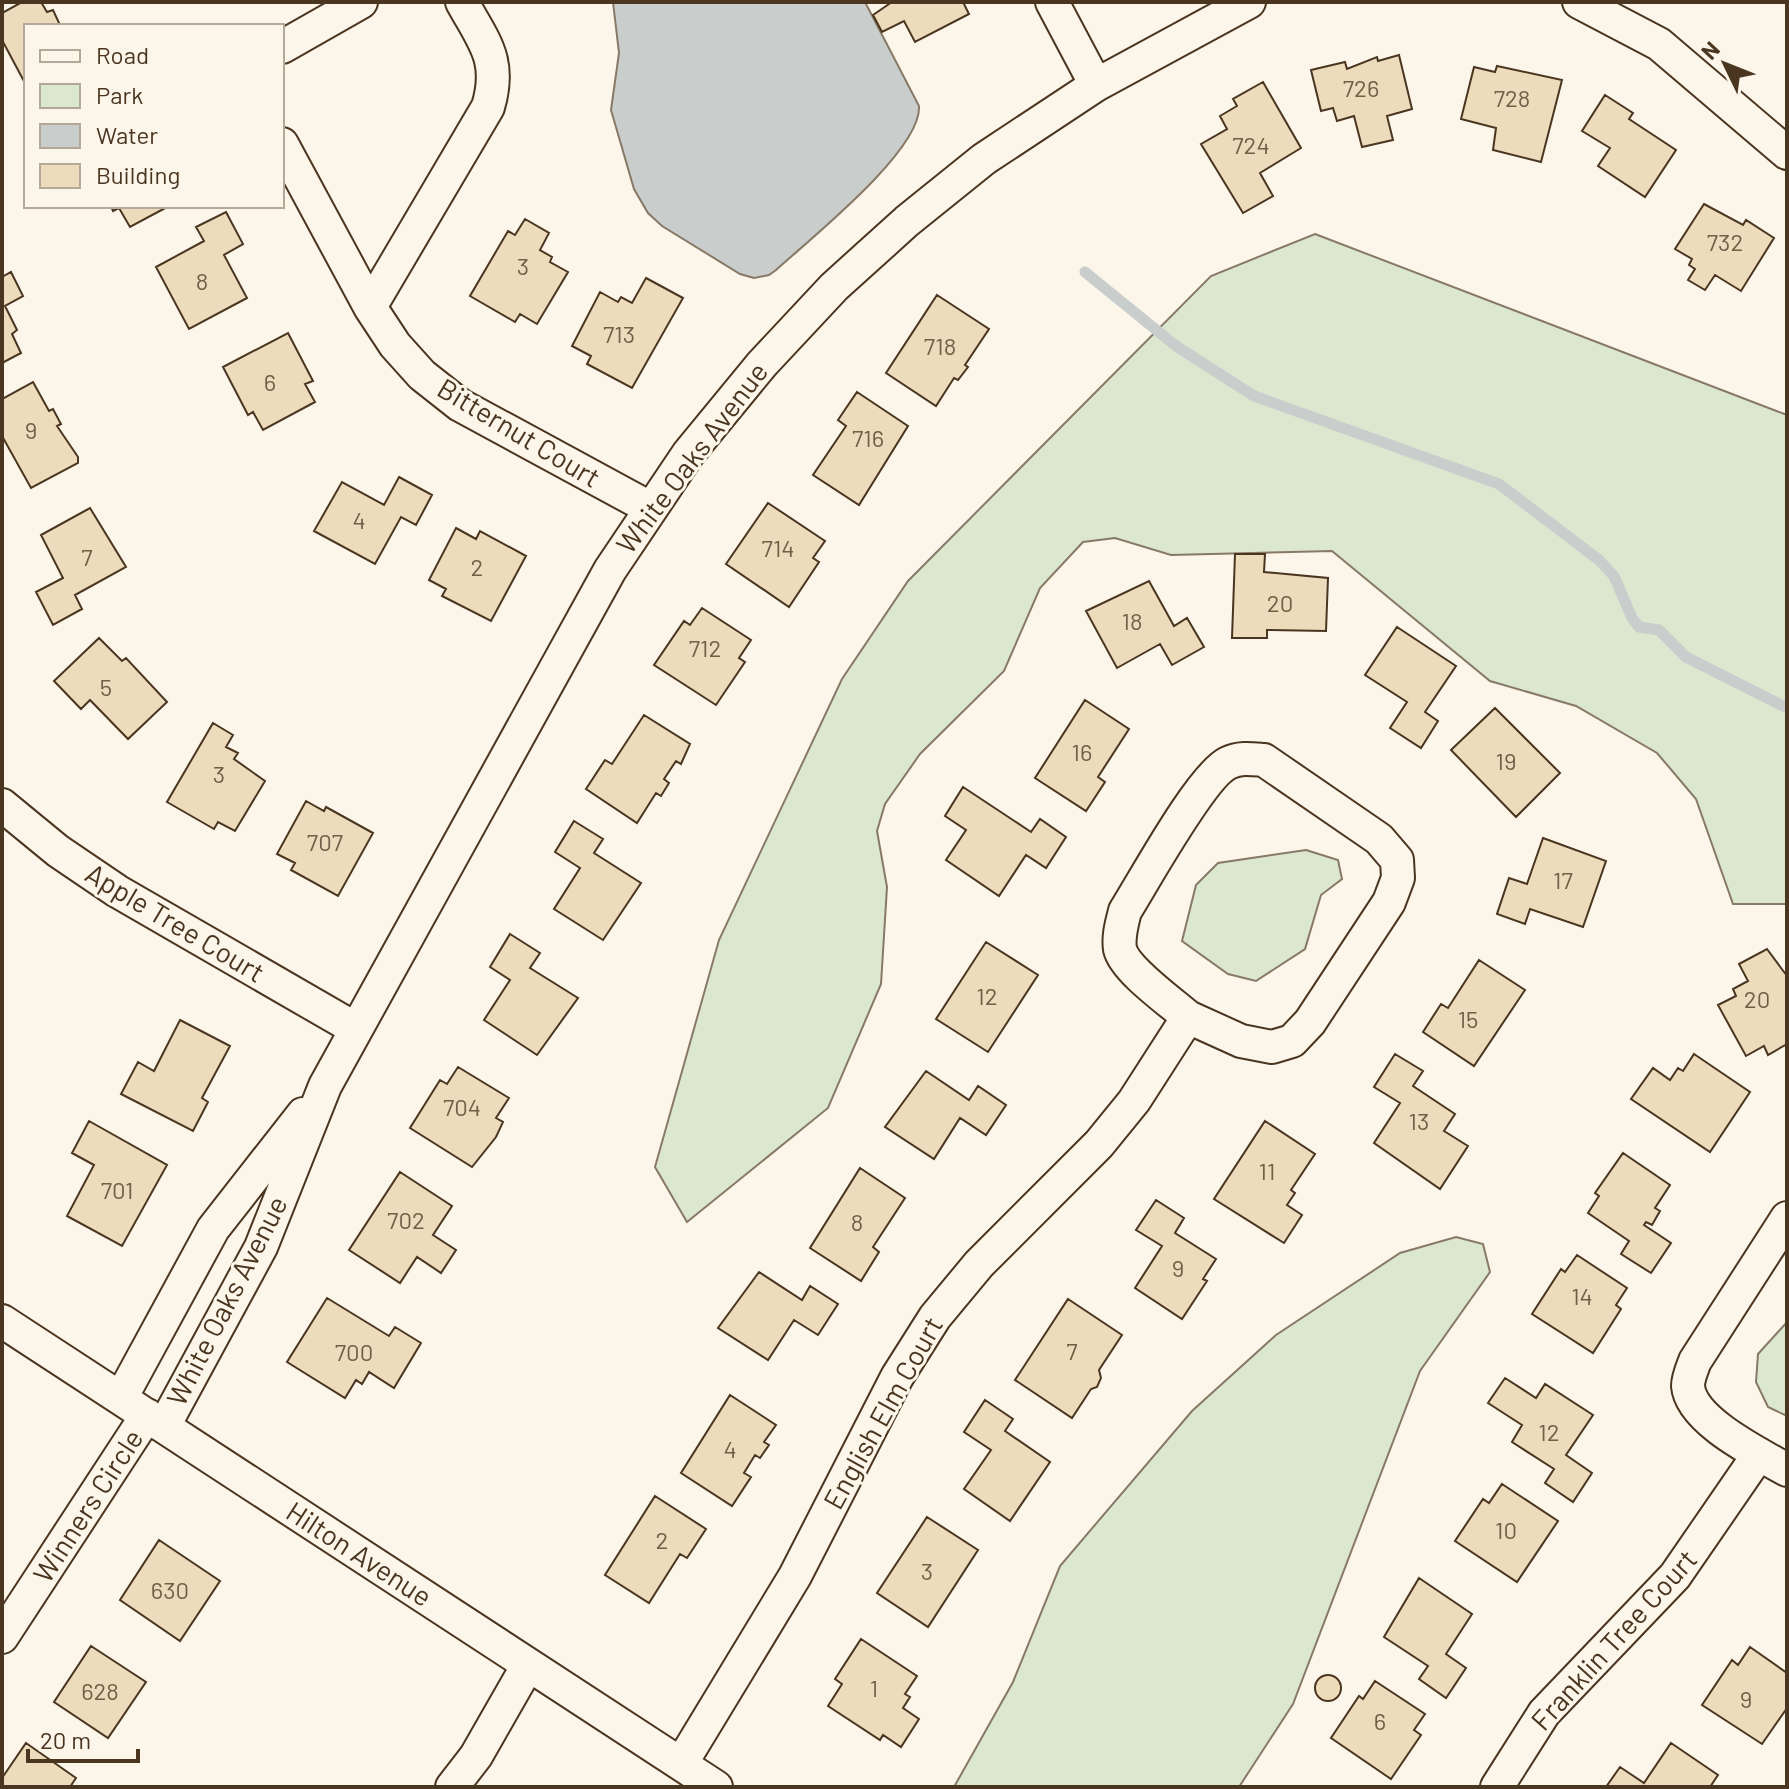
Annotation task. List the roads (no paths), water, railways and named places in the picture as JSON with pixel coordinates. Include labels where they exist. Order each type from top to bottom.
[{"type":"street","points":[[284,46],[361,2]]},
{"type":"street","points":[[370,307],[488,107],[496,81],[490,52],[462,2]]},
{"type":"street","points":[[1052,2],[1096,85]]},
{"type":"street","name":"White Oaks Avenue","points":[[156,1421],[261,1247],[325,1086],[610,570],[650,508],[752,375],[834,287],[907,221],[984,159],[1096,85],[1249,2]]},
{"type":"street","points":[[1579,2],[1659,44],[1787,153]]},
{"type":"street","name":"Bitternut Court","points":[[284,148],[370,307],[395,345],[422,375],[460,405],[650,508]]},
{"type":"street","points":[[1242,759],[1264,760],[1379,839],[1397,860],[1398,878],[1380,915],[1310,1022],[1292,1041],[1272,1047],[1241,1041],[1188,1017],[1136,972],[1120,952],[1120,930],[1125,911],[1206,784],[1225,764],[1242,759]]},
{"type":"street","name":"Apple Tree Court","points":[[2,805],[58,851],[117,891],[356,1029]]},
{"type":"street","name":"English Elm Court","points":[[681,1764],[788,1590],[890,1391],[935,1317],[979,1264],[1099,1144],[1134,1101],[1188,1017]]},
{"type":"street","name":"White Oaks Avenue","points":[[121,1398],[213,1229],[325,1086]]},
{"type":"street","points":[[1787,1218],[1695,1361],[1688,1383],[1692,1403],[1711,1422],[1787,1470]]},
{"type":"street","name":"Hilton Avenue","points":[[2,1321],[716,1787]]},
{"type":"street","name":"Winners Circle","points":[[2,1637],[156,1421]]},
{"type":"street","name":"Franklin Tree Court","points":[[1497,1787],[1544,1713],[1675,1576],[1759,1454]]},
{"type":"street","points":[[452,1787],[476,1756],[528,1665]]},
{"type":"water","points":[[613,2],[865,2],[919,106],[915,124],[903,146],[884,169],[776,270],[754,278],[740,274],[662,226],[648,213],[634,189],[611,110],[619,53]]},
{"type":"waterway","points":[[1085,272],[1176,346],[1254,396],[1499,484],[1599,560],[1614,576],[1639,627],[1659,630],[1686,657],[1787,708]]}]
